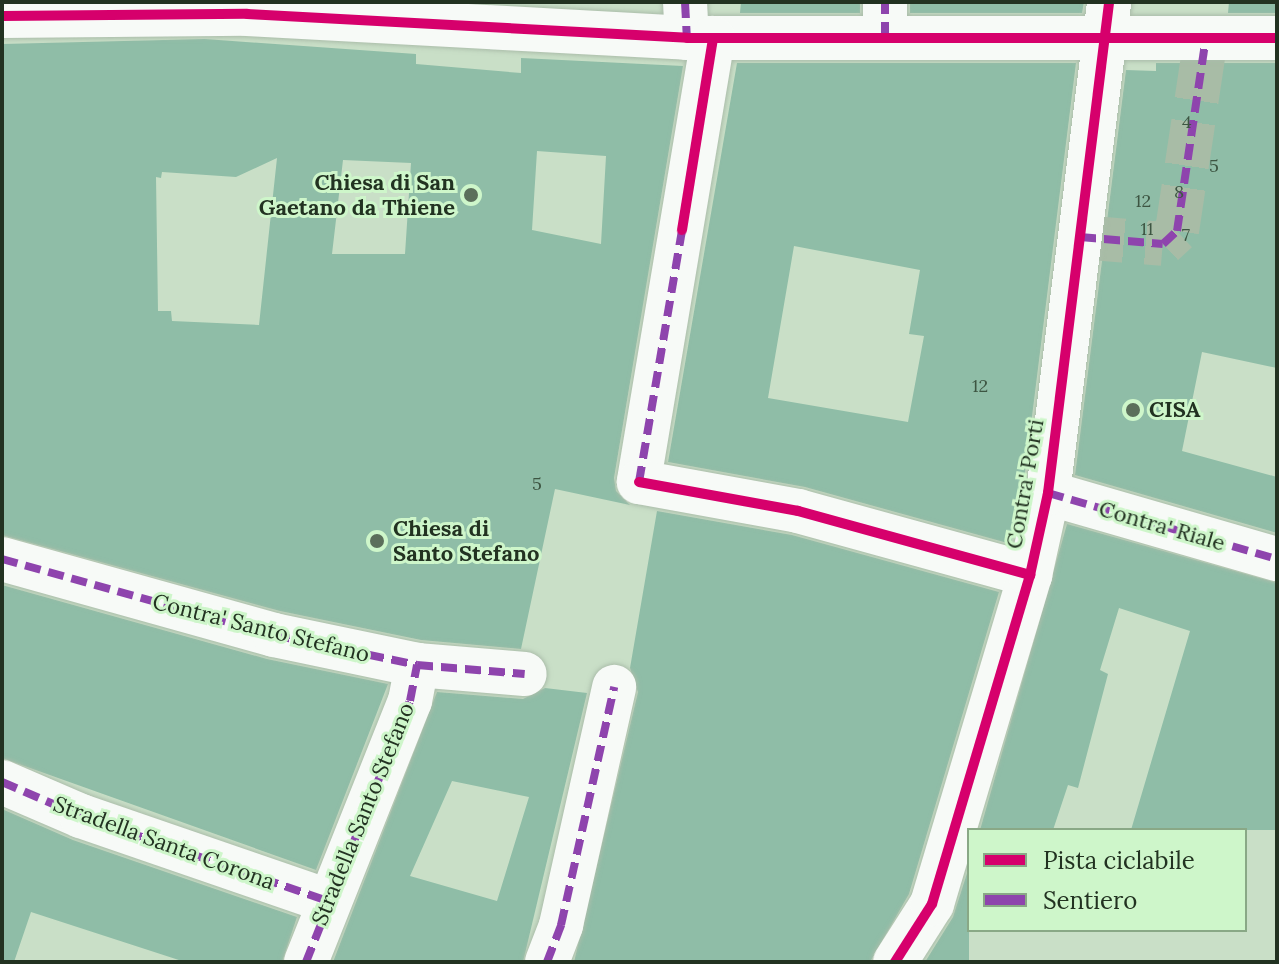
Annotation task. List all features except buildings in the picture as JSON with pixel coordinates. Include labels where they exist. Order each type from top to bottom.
[{"type":"street","points":[[21,11],[253,8],[695,26],[885,20],[1106,20],[1277,38]]},
{"type":"street","name":"Contra' Porti","points":[[895,962],[932,904],[1030,575],[1048,493],[1106,20]]},
{"type":"street","points":[[695,26],[639,482],[798,511],[1030,575]]},
{"type":"street","name":"Contra' Riale","points":[[1048,493],[1277,559]]},
{"type":"street","name":"Contra' Santo Stefano","points":[[2,559],[274,635],[417,665],[525,674]]},
{"type":"street","name":"Stradella Santo Stefano","points":[[306,962],[410,701],[417,665]]},
{"type":"street","points":[[547,962],[561,925],[614,687]]},
{"type":"street","name":"Stradella Santa Corona","points":[[2,782],[81,816],[328,901]]},
{"type":"tunnel","points":[[1080,237],[1163,244],[1177,231],[1206,38]]},
{"type":"marked path","points":[[685,2],[687,38]]},
{"type":"marked path","points":[[885,2],[885,38]]},
{"type":"marked path","points":[[1080,237],[1163,244],[1177,231],[1206,38]]},
{"type":"marked path","points":[[645,483],[639,482],[683,224]]},
{"type":"marked path","points":[[1048,493],[1277,559]]},
{"type":"marked path","points":[[2,559],[274,635],[417,665],[525,674]]},
{"type":"marked path","points":[[306,962],[410,701],[417,665]]},
{"type":"marked path","points":[[547,962],[561,925],[614,687]]},
{"type":"marked path","points":[[2,782],[81,816],[328,901]]},
{"type":"cycle path","points":[[895,962],[932,904],[1030,575],[1048,493],[1109,2]]},
{"type":"cycle path","points":[[2,16],[247,14],[687,38],[1277,38]]},
{"type":"cycle path","points":[[682,230],[713,38]]},
{"type":"cycle path","points":[[639,482],[798,511],[1030,575]]},
{"type":"place","name":"Chiesa di San Gaetano da Thiene","points":[[471,195]]},
{"type":"place","name":"CISA","points":[[1133,410]]},
{"type":"place","name":"Chiesa di Santo Stefano","points":[[377,541]]}]
